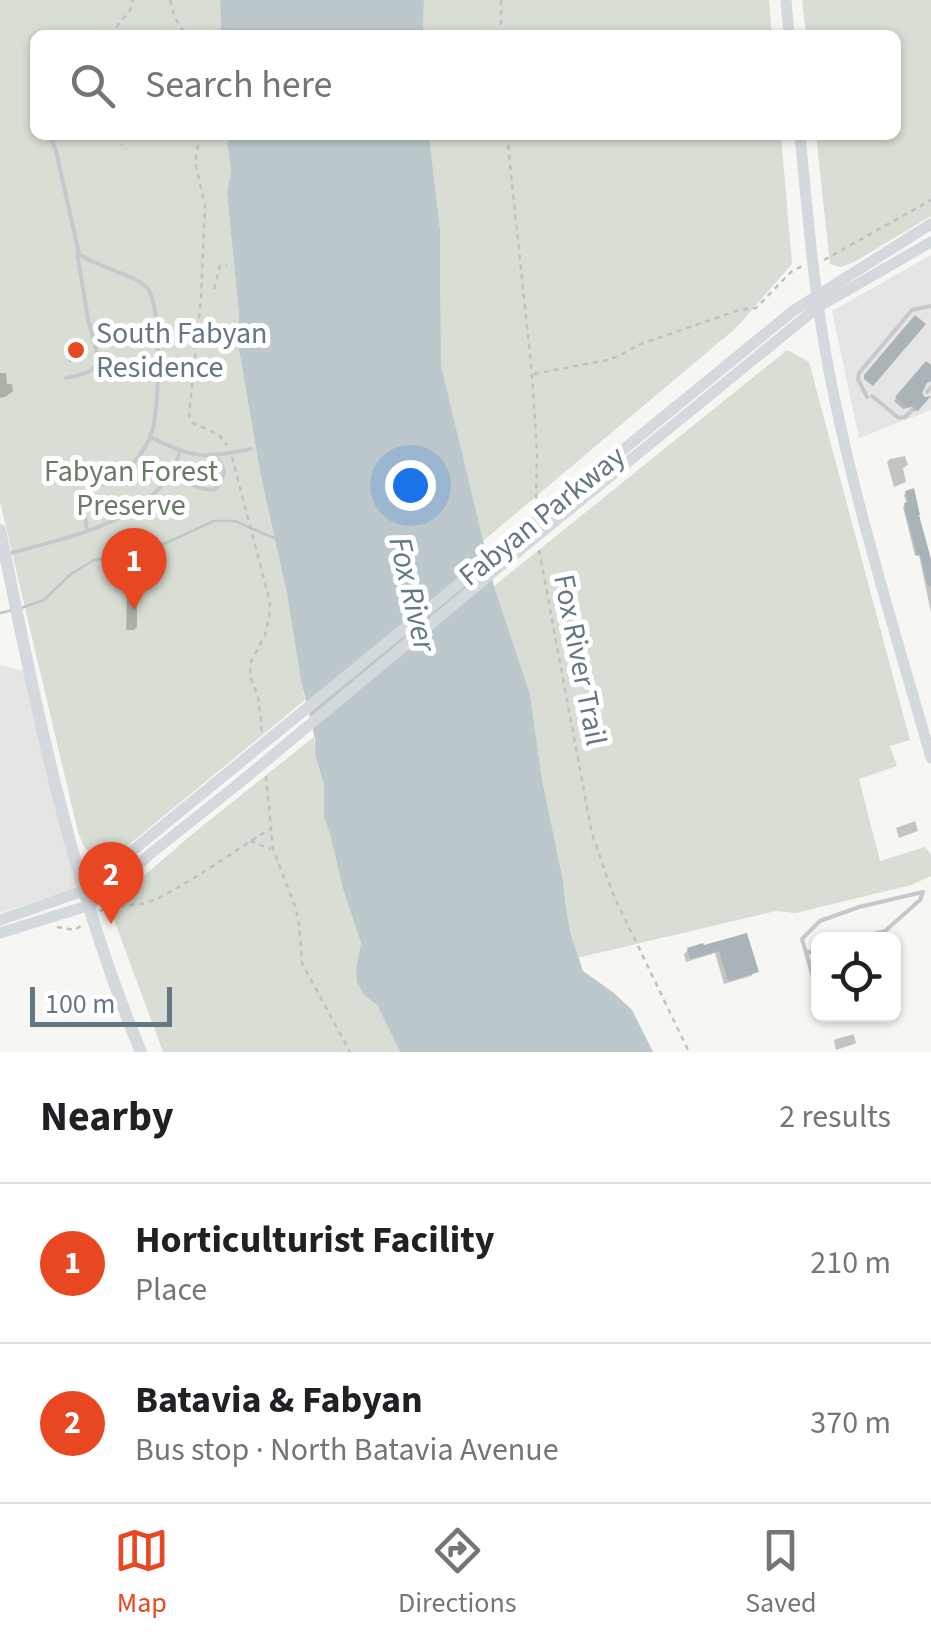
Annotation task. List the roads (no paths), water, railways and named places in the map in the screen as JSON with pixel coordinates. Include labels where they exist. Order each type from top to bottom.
[{"type":"main road","points":[[786,0],[789,30]]},
{"type":"main road","points":[[800,140],[817,301],[830,378],[859,505],[931,758]]},
{"type":"main road","points":[[817,301],[931,224]]},
{"type":"main road","points":[[817,301],[931,242]]},
{"type":"main road","name":"Fabyan Parkway","points":[[83,891],[817,301]]},
{"type":"main road","name":"Fabyan Parkway","points":[[88,906],[687,404]]},
{"type":"main road","points":[[0,530],[2,555],[83,891],[141,1052]]},
{"type":"main road","points":[[0,920],[83,891]]},
{"type":"main road","points":[[0,933],[88,906]]},
{"type":"lane","points":[[52,140],[100,360],[89,372],[66,378]]},
{"type":"lane","points":[[76,247],[87,260],[147,288],[158,330],[154,426],[130,467],[82,495],[87,530]]},
{"type":"lane","points":[[912,410],[899,418],[869,397],[858,379],[859,373],[912,310],[930,305]]},
{"type":"lane","points":[[150,437],[180,452],[203,457],[250,449]]},
{"type":"lane","points":[[2,555],[123,517],[169,479],[180,452]]},
{"type":"lane","points":[[169,479],[180,479],[204,490],[215,489],[224,471],[214,456]]},
{"type":"lane","points":[[811,969],[802,939],[820,921],[931,888]]},
{"type":"lane","points":[[880,932],[920,900],[923,892]]},
{"type":"lane","points":[[806,953],[811,952]]},
{"type":"water","points":[[220,0],[424,0],[423,30],[221,30]]},
{"type":"water","name":"Fox River","points":[[430,140],[440,229],[441,365],[494,586],[530,694],[572,938],[583,971],[632,1010],[653,1052],[400,1052],[377,1005],[364,995],[357,982],[361,943],[324,818],[324,785],[239,350],[227,143]]},
{"type":"waterway","points":[[21,608],[44,600],[71,574],[94,560],[153,549],[214,521],[235,521],[274,538]]},
{"type":"waterway","points":[[0,613],[13,610]]},
{"type":"place","name":"South Fabyan Residence","points":[[76,350]]},
{"type":"place","name":"Horticulturist Facility","points":[[134,610]]},
{"type":"place","name":"Batavia & Fabyan","points":[[111,924]]},
{"type":"park label","name":"Fabyan Forest Preserve","points":[[131,488]]}]
